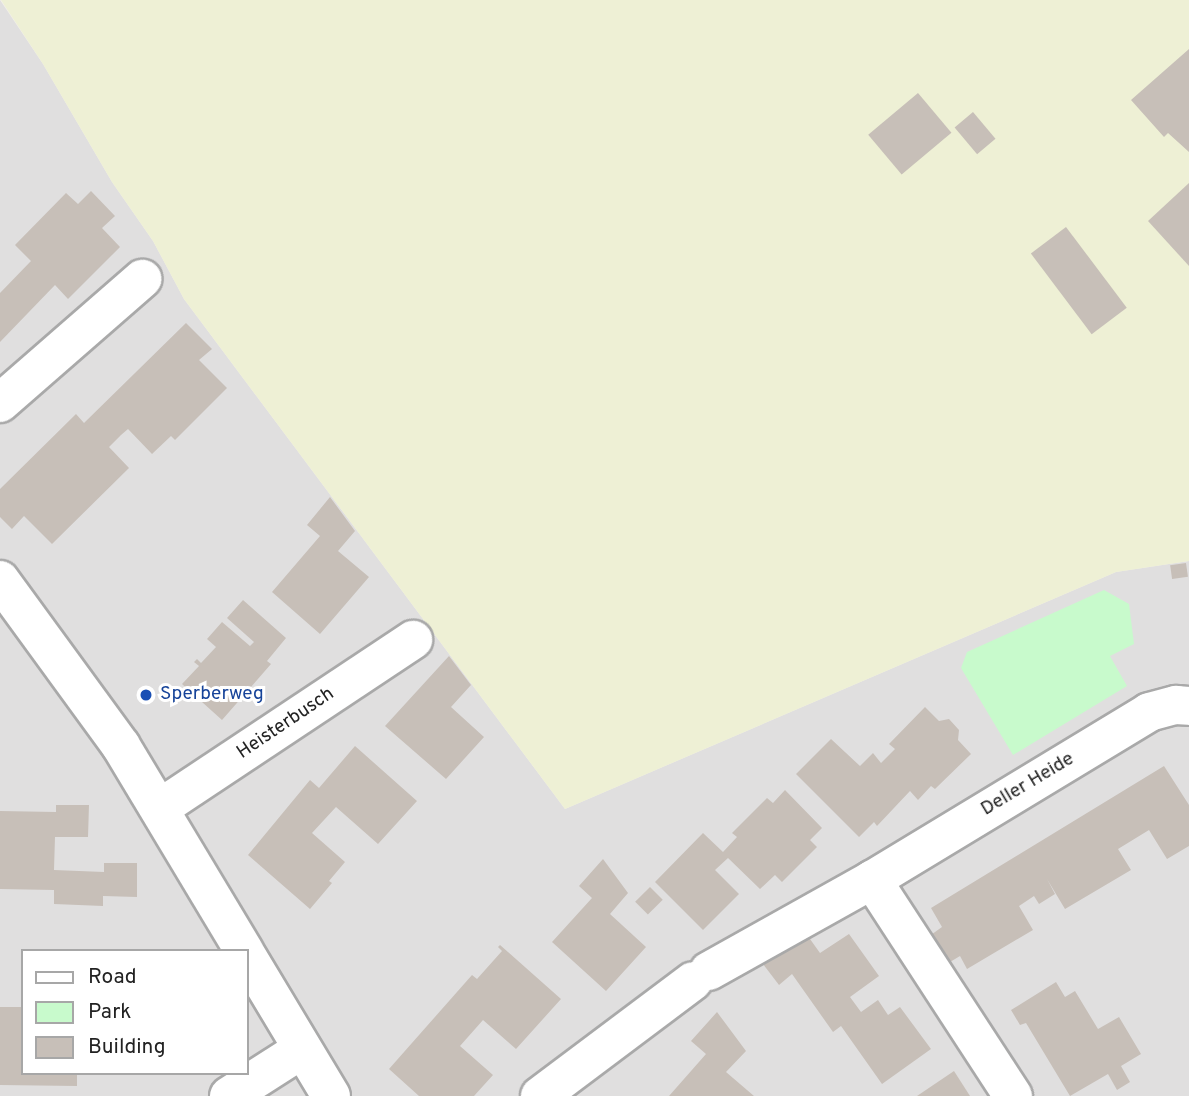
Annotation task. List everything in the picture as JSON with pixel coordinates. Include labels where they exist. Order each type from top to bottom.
[{"type":"street","points":[[0,403],[142,279]]},
{"type":"street","points":[[0,580],[114,736],[243,949]]},
{"type":"street","name":"Heisterbusch","points":[[160,808],[413,640]]},
{"type":"street","name":"Deller Heide","points":[[540,1096],[701,976],[872,880],[1149,712],[1176,705],[1189,706]]},
{"type":"street","points":[[872,880],[1013,1096]]},
{"type":"street","points":[[248,958],[331,1096]]},
{"type":"street","points":[[229,1096],[301,1050]]},
{"type":"shaded area","points":[[0,0],[43,64],[112,182],[153,241],[184,299],[565,809],[1116,572],[1189,561],[1189,1096],[0,1096]]},
{"type":"green space","points":[[1,0],[1189,0],[1189,561],[1116,572],[565,809],[184,299],[153,241],[112,182],[43,64]]},
{"type":"green space","points":[[1104,590],[1129,604],[1134,644],[1110,656],[1127,686],[1013,755],[961,668],[967,652]]},
{"type":"building","points":[[1189,49],[1189,152],[1168,133],[1164,137],[1131,100]]},
{"type":"building","points":[[918,93],[951,133],[902,175],[868,135]]},
{"type":"building","points":[[973,112],[995,139],[977,154],[955,127]]},
{"type":"building","points":[[1189,183],[1189,266],[1148,221]]},
{"type":"building","points":[[91,191],[115,216],[102,228],[120,247],[68,299],[55,285],[0,342],[0,293],[31,261],[15,245],[66,193],[78,204]]},
{"type":"building","points":[[1066,227],[1127,308],[1092,334],[1031,253]]},
{"type":"building","points":[[186,323],[212,349],[199,360],[227,388],[175,440],[171,436],[152,454],[128,429],[121,435],[109,447],[129,468],[52,544],[24,516],[12,529],[0,517],[0,489],[76,414],[84,423]]},
{"type":"building","points":[[330,497],[355,531],[338,551],[369,577],[320,634],[272,592],[320,536],[307,525]]},
{"type":"building","points":[[1186,563],[1188,577],[1172,579],[1170,565]]},
{"type":"building","points":[[243,600],[286,638],[267,661],[271,664],[222,720],[182,684],[199,666],[194,662],[197,659],[201,663],[216,647],[207,639],[222,622],[250,646],[254,642],[227,618]]},
{"type":"building","points":[[449,656],[471,685],[451,707],[484,737],[446,779],[385,726]]},
{"type":"building","points":[[925,707],[939,721],[949,719],[959,730],[958,740],[971,754],[935,789],[931,786],[918,800],[910,791],[877,826],[874,822],[859,837],[796,774],[831,739],[860,766],[873,753],[881,763],[895,749],[889,744]]},
{"type":"building","points":[[355,746],[417,801],[378,844],[336,807],[312,833],[345,862],[329,881],[332,883],[310,909],[248,855],[310,780],[319,788]]},
{"type":"building","points":[[1164,766],[1189,805],[1189,846],[1167,859],[1149,830],[1118,849],[1131,870],[1065,909],[1047,879],[1055,894],[1039,904],[1034,896],[1019,906],[1033,930],[967,969],[960,956],[945,965],[928,937],[942,927],[931,908]]},
{"type":"building","points":[[785,790],[822,828],[810,840],[817,847],[782,882],[775,875],[760,889],[728,858],[715,870],[739,894],[703,930],[655,882],[703,833],[723,852],[737,837],[732,833],[767,798],[773,803]]},
{"type":"building","points":[[56,805],[89,805],[88,837],[55,837],[54,870],[104,872],[104,863],[137,863],[137,897],[103,896],[103,906],[54,904],[54,890],[0,889],[0,811],[56,812]]},
{"type":"building","points":[[603,859],[628,893],[610,914],[646,947],[606,991],[552,942],[592,898],[579,886]]},
{"type":"building","points":[[650,887],[663,900],[648,915],[635,902]]},
{"type":"building","points":[[805,932],[820,953],[849,934],[879,976],[850,997],[861,1012],[878,1000],[888,1015],[900,1007],[931,1049],[882,1084],[841,1026],[833,1032],[792,974],[779,985],[760,960]]},
{"type":"building","points":[[500,945],[561,999],[516,1049],[483,1020],[460,1046],[493,1075],[474,1096],[419,1096],[389,1069],[472,975],[477,979],[502,951],[498,947]]},
{"type":"building","points":[[1056,982],[1065,997],[1075,991],[1098,1029],[1119,1017],[1141,1054],[1121,1066],[1130,1082],[1117,1090],[1108,1074],[1070,1096],[1026,1023],[1020,1025],[1011,1010]]},
{"type":"building","points":[[0,1007],[21,1007],[21,1075],[77,1075],[77,1086],[0,1085]]},
{"type":"building","points":[[717,1012],[746,1051],[726,1072],[754,1096],[669,1096],[706,1054],[691,1041]]},
{"type":"building","points":[[954,1071],[970,1096],[917,1096]]},
{"type":"place","name":"Sperberweg","points":[[146,695]]}]
